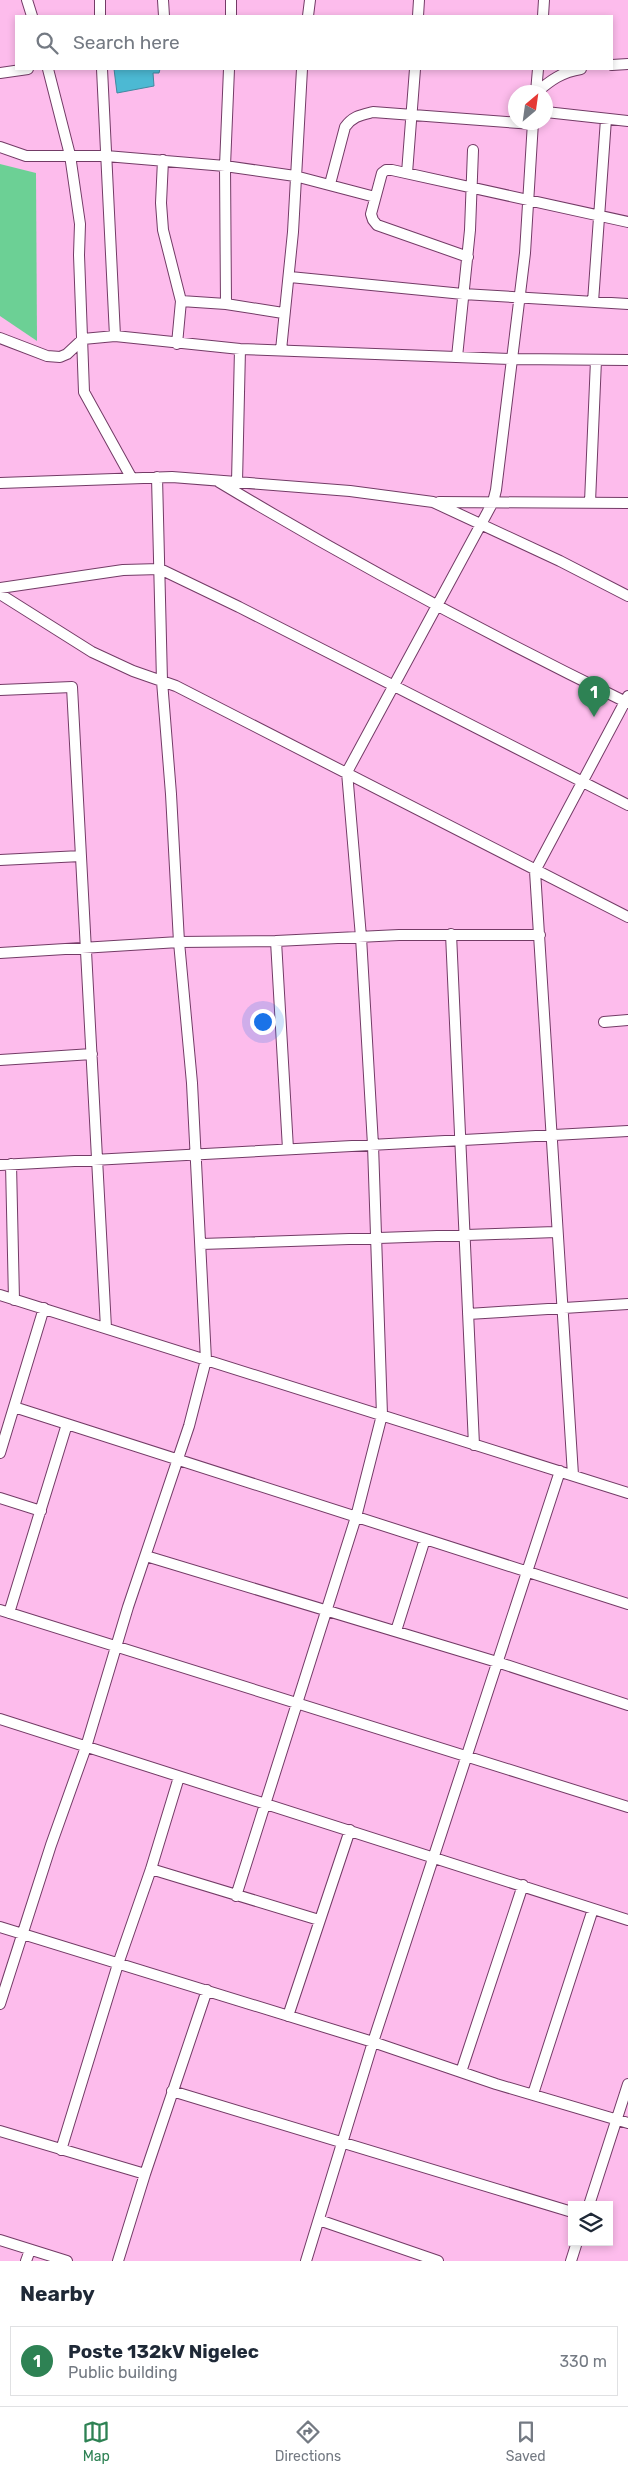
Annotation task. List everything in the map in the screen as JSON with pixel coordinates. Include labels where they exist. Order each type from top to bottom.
[{"type":"street","points":[[27,0],[32,15]]},
{"type":"street","points":[[100,0],[100,15]]},
{"type":"street","points":[[163,0],[164,15]]},
{"type":"street","points":[[231,0],[231,15]]},
{"type":"street","points":[[308,15],[310,0]]},
{"type":"street","points":[[418,15],[419,0]]},
{"type":"street","points":[[543,15],[544,0]]},
{"type":"street","points":[[613,65],[628,64]]},
{"type":"street","points":[[0,73],[21,70]]},
{"type":"street","points":[[48,70],[70,155],[80,224],[79,255],[84,392],[131,477]]},
{"type":"street","points":[[102,70],[116,336]]},
{"type":"street","points":[[226,304],[225,166],[229,70]]},
{"type":"street","points":[[281,350],[283,313],[290,277],[294,176],[302,70]]},
{"type":"street","points":[[407,173],[414,70]]},
{"type":"street","points":[[537,85],[538,70]]},
{"type":"street","points":[[544,85],[552,78],[576,70]]},
{"type":"street","points":[[330,184],[345,127],[350,120],[358,115],[373,112],[508,122]]},
{"type":"street","points":[[553,113],[628,121]]},
{"type":"street","points":[[593,302],[606,118]]},
{"type":"street","points":[[236,1896],[356,1517],[382,1416],[373,1145],[361,937],[347,772],[493,502],[501,461],[520,297],[530,200],[533,130]]},
{"type":"street","points":[[0,147],[26,156],[106,156],[225,166],[294,176],[375,197]]},
{"type":"street","points":[[457,358],[468,257],[473,150]]},
{"type":"street","points":[[163,160],[161,203],[163,230],[181,301],[177,344]]},
{"type":"street","points":[[468,257],[378,225],[373,220],[371,214],[379,180],[386,170],[628,222]]},
{"type":"street","points":[[290,277],[463,294],[628,304]]},
{"type":"street","points":[[181,301],[226,304],[283,313]]},
{"type":"street","points":[[0,338],[47,356],[60,357],[67,354],[83,340],[116,336],[177,344],[240,349],[457,358],[628,360]]},
{"type":"street","points":[[237,482],[240,349]]},
{"type":"street","points":[[590,502],[596,360]]},
{"type":"street","points":[[0,2004],[51,1845],[86,1747],[189,1426],[206,1360],[192,1083],[179,942],[171,794],[162,682],[157,477]]},
{"type":"street","points":[[0,483],[157,477],[214,479],[350,491],[433,502],[628,503]]},
{"type":"street","points":[[214,479],[304,533],[436,605],[627,700],[535,871],[556,1232],[573,1475]]},
{"type":"street","points":[[433,502],[482,523],[628,596]]},
{"type":"street","points":[[0,588],[123,570],[160,569],[239,606],[628,805]]},
{"type":"street","points":[[0,594],[92,652],[162,682],[347,772],[535,871],[628,917]]},
{"type":"street","points":[[0,690],[72,687],[106,1328]]},
{"type":"street","points":[[0,860],[81,856]]},
{"type":"street","points":[[0,953],[179,942],[276,941],[451,934],[540,935]]},
{"type":"street","points":[[451,934],[474,1445]]},
{"type":"street","points":[[276,941],[288,1149]]},
{"type":"street","points":[[604,1022],[628,1020]]},
{"type":"street","points":[[0,1060],[92,1054]]},
{"type":"street","points":[[0,1165],[628,1131]]},
{"type":"street","points":[[11,1164],[14,1300]]},
{"type":"street","points":[[201,1244],[556,1232]]},
{"type":"street","points":[[0,1295],[628,1493]]},
{"type":"street","points":[[468,1314],[628,1304]]},
{"type":"street","points":[[0,1453],[44,1308]]},
{"type":"street","points":[[14,1407],[628,1604]]},
{"type":"street","points":[[68,1424],[5,1612],[628,1807]]},
{"type":"street","points":[[306,2261],[373,2042],[560,1471]]},
{"type":"street","points":[[0,1498],[40,1511]]},
{"type":"street","points":[[396,1631],[425,1539]]},
{"type":"street","points":[[146,1556],[497,1662],[628,1705]]},
{"type":"street","points":[[0,1719],[628,1920]]},
{"type":"street","points":[[61,2150],[118,1964],[151,1870],[179,1777]]},
{"type":"street","points":[[288,2016],[350,1830]]},
{"type":"street","points":[[151,1870],[319,1920]]},
{"type":"street","points":[[461,2072],[523,1886]]},
{"type":"street","points":[[533,2094],[593,1909]]},
{"type":"street","points":[[0,1927],[373,2042],[461,2072],[628,2124]]},
{"type":"street","points":[[118,2261],[144,2174],[207,1990]]},
{"type":"street","points":[[590,2201],[628,2084]]},
{"type":"street","points":[[172,2090],[568,2211]]},
{"type":"street","points":[[0,2131],[144,2174]]},
{"type":"street","points":[[319,2220],[438,2261]]},
{"type":"street","points":[[0,2240],[67,2261]]},
{"type":"street","points":[[571,2261],[576,2246]]},
{"type":"street","points":[[26,2261],[30,2250]]},
{"type":"green space","points":[[0,164],[36,173],[37,341],[0,316]]},
{"type":"water","points":[[114,70],[160,70],[159,73],[153,73],[154,86],[117,93]]},
{"type":"place","name":"Poste 132kV Nigelec","points":[[594,717]]}]
